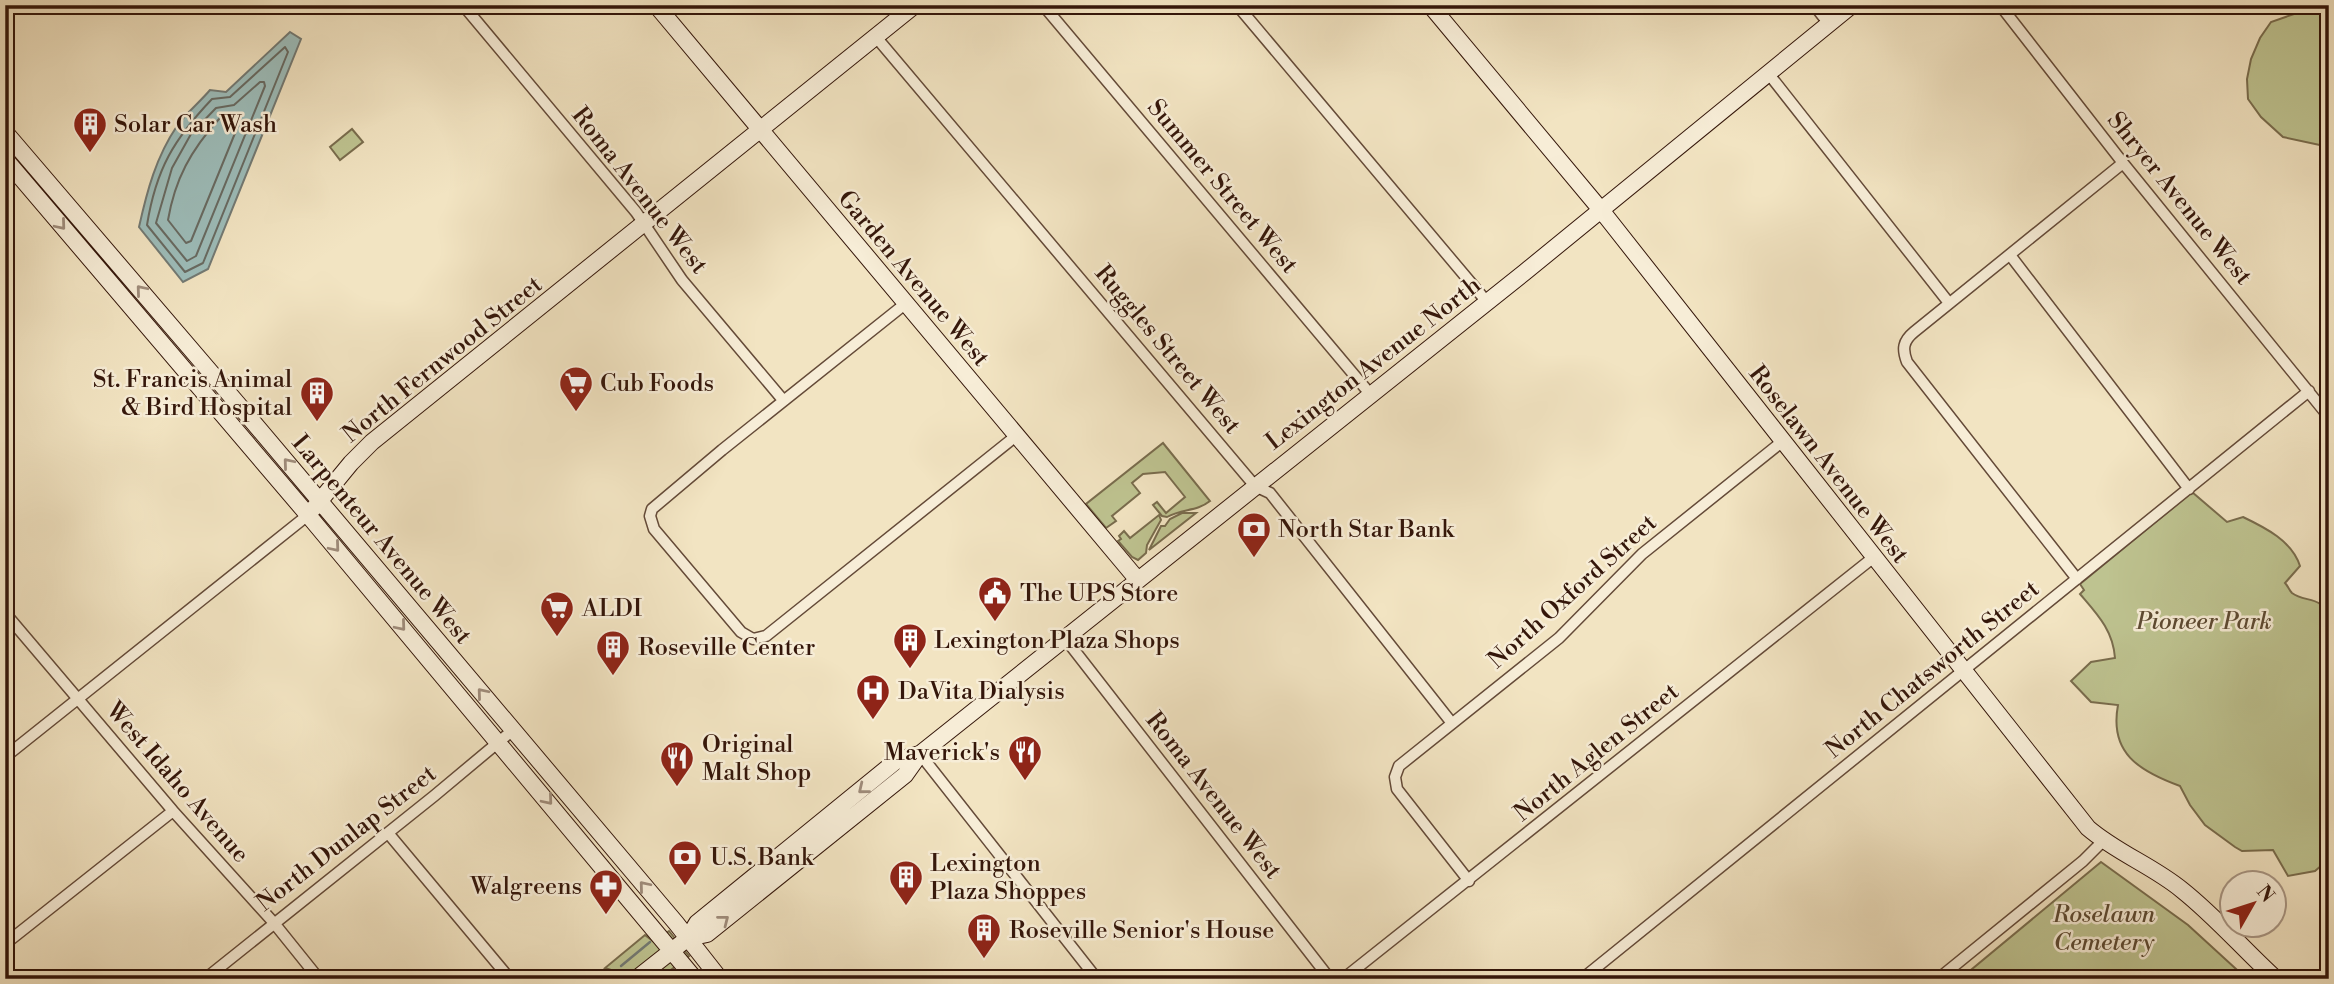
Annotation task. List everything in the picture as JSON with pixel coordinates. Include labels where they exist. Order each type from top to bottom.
[{"type":"main road","name":"Garden Avenue West","points":[[656,5],[1137,579]]},
{"type":"main road","name":"North Fernwood Street","points":[[308,515],[372,442],[915,5]]},
{"type":"main road","name":"Roselawn Avenue West","points":[[1430,5],[1601,209],[2074,811],[2103,841],[2162,875],[2218,923],[2276,979]]},
{"type":"main road","name":"Lexington Avenue North","points":[[636,979],[688,938],[697,923],[896,761],[920,754],[1487,302],[1852,5]]},
{"type":"main road","name":"Larpenteur Avenue West","points":[[5,132],[320,501],[720,979]]},
{"type":"main road","name":"Larpenteur Avenue West","points":[[5,159],[308,515],[695,979]]},
{"type":"street","name":"Roma Avenue West","points":[[463,5],[645,223],[682,280],[783,400]]},
{"type":"street","name":"Summer Street West","points":[[1044,5],[1371,395]]},
{"type":"street","points":[[1237,5],[1487,302]]},
{"type":"street","points":[[1814,5],[1829,24]]},
{"type":"street","name":"Shryer Avenue West","points":[[2000,5],[2123,163],[2329,417]]},
{"type":"street","name":"Ruggles Street West","points":[[876,37],[1255,486],[1270,493],[1451,722]]},
{"type":"street","points":[[1768,73],[1949,303]]},
{"type":"street","points":[[2077,579],[1907,362],[1904,349],[1908,337],[2123,163]]},
{"type":"street","points":[[2010,255],[2189,489]]},
{"type":"street","points":[[905,304],[658,503],[650,516],[654,528],[697,580],[741,632],[753,639],[766,636],[1016,436]]},
{"type":"street","name":"North Chatsworth Street","points":[[1581,979],[2309,391]]},
{"type":"street","name":"North Oxford Street","points":[[1469,881],[1397,789],[1395,777],[1399,766],[1559,638],[1642,554],[1783,441]]},
{"type":"street","name":"North Fernwood Street","points":[[5,757],[308,515]]},
{"type":"street","name":"North Aglen Street","points":[[1343,979],[1874,557]]},
{"type":"street","name":"West Idaho Avenue","points":[[5,612],[173,811],[274,923],[319,979]]},
{"type":"street","name":"Roma Avenue West","points":[[1065,637],[1330,979]]},
{"type":"street","name":"North Dunlap Street","points":[[205,979],[513,730]]},
{"type":"street","points":[[920,754],[1097,979]]},
{"type":"street","points":[[5,944],[173,811]]},
{"type":"street","points":[[388,833],[510,979]]},
{"type":"street","points":[[1938,979],[2083,861],[2103,841]]},
{"type":"green space","points":[[2329,11],[2329,147],[2283,137],[2261,117],[2248,99],[2247,79],[2251,59],[2271,22],[2294,14]]},
{"type":"green space","points":[[352,129],[363,142],[340,160],[330,147]]},
{"type":"green space","points":[[1163,443],[1210,501],[1194,509],[1162,516],[1153,505],[1157,502],[1166,513],[1185,497],[1165,472],[1143,474],[1132,483],[1140,493],[1112,516],[1116,521],[1106,528],[1086,504]]},
{"type":"green space","name":"Pioneer Park","points":[[2192,492],[2227,522],[2243,517],[2285,542],[2300,566],[2285,583],[2297,596],[2322,605],[2329,617],[2329,859],[2315,871],[2288,876],[2288,869],[2284,869],[2273,850],[2242,851],[2235,847],[2205,825],[2180,786],[2152,774],[2130,758],[2118,736],[2118,705],[2091,702],[2071,681],[2091,662],[2115,658],[2108,631],[2080,594],[2084,590],[2080,584]]},
{"type":"green space","points":[[1182,513],[1196,513],[1149,550],[1161,526],[1165,526],[1170,519]]},
{"type":"green space","points":[[1159,515],[1161,520],[1147,545],[1146,553],[1138,560],[1132,557],[1118,541],[1121,539],[1119,536],[1124,531],[1130,538]]},
{"type":"green space","name":"Roselawn Cemetery","points":[[2101,862],[2188,925],[2247,979],[1960,979]]},
{"type":"green space","points":[[669,931],[689,956],[659,979],[609,979],[617,972],[605,968],[645,935],[654,942]]},
{"type":"water","points":[[290,32],[301,39],[208,269],[183,282],[139,227],[158,162],[177,126],[210,90],[226,92]]},
{"type":"waterway","points":[[621,966],[650,942]]},
{"type":"place","name":"Solar Car Wash","points":[[90,154]]},
{"type":"place","name":"Cub Foods","points":[[576,413]]},
{"type":"place","name":"St. Francis Animal & Bird Hospital","points":[[317,423]]},
{"type":"place","name":"North Star Bank","points":[[1254,559]]},
{"type":"place","name":"The UPS Store","points":[[995,623]]},
{"type":"place","name":"ALDI","points":[[557,638]]},
{"type":"place","name":"Lexington Plaza Shops","points":[[910,670]]},
{"type":"place","name":"Roseville Center","points":[[613,677]]},
{"type":"place","name":"DaVita Dialysis","points":[[873,721]]},
{"type":"place","name":"Maverick's","points":[[1025,782]]},
{"type":"place","name":"Original Malt Shop","points":[[677,788]]},
{"type":"place","name":"U.S. Bank","points":[[685,887]]},
{"type":"place","name":"Lexington Plaza Shoppes","points":[[906,907]]},
{"type":"place","name":"Walgreens","points":[[606,916]]},
{"type":"place","name":"Roseville Senior's House","points":[[984,960]]}]
